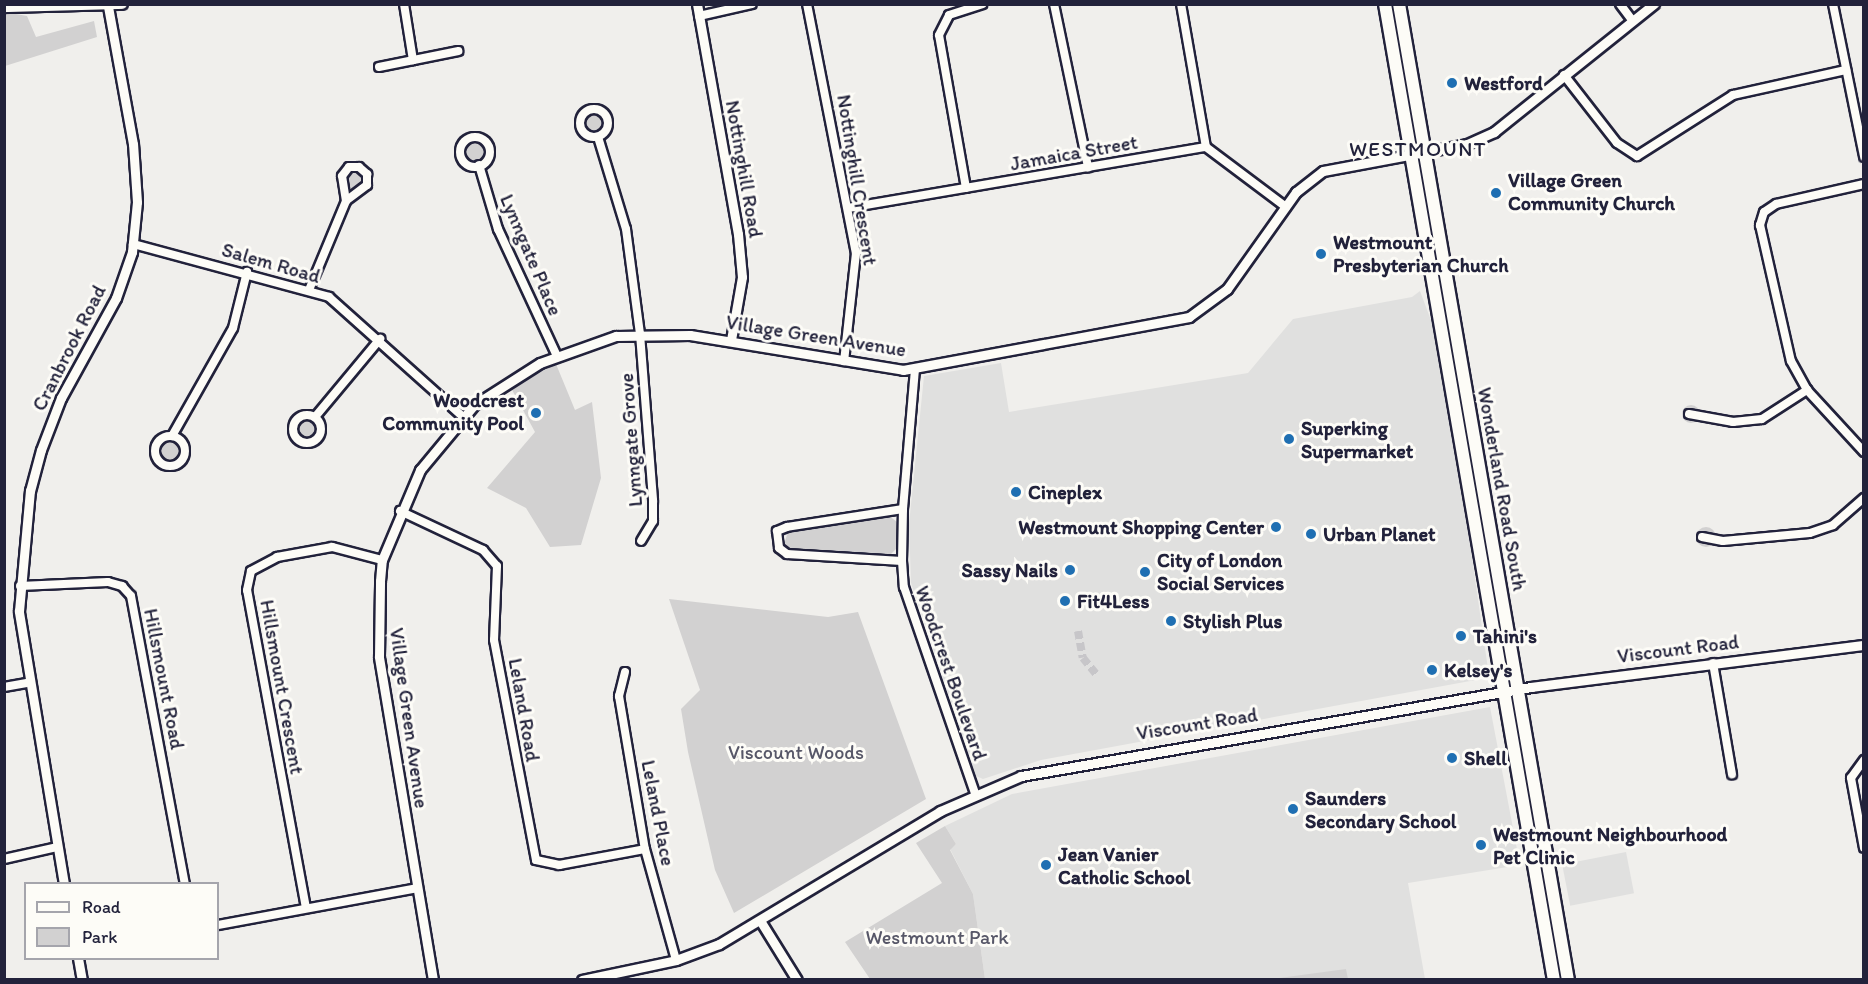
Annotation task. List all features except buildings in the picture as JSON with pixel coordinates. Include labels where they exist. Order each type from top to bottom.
[{"type":"main road","points":[[4,7],[122,4]]},
{"type":"main road","name":"Wonderland Road South","points":[[1385,4],[1408,154],[1501,692],[1554,980]]},
{"type":"main road","name":"Wonderland Road South","points":[[1399,4],[1568,980]]},
{"type":"street","points":[[404,4],[413,60]]},
{"type":"street","name":"Nottinghill Road","points":[[697,4],[738,234],[742,277],[731,340]]},
{"type":"street","points":[[699,16],[752,4]]},
{"type":"street","name":"Nottinghill Crescent","points":[[807,4],[848,208],[856,293],[844,361]]},
{"type":"street","points":[[966,188],[939,35],[950,15],[982,4]]},
{"type":"street","points":[[1054,4],[1088,167]]},
{"type":"street","points":[[1181,4],[1206,147],[1286,207]]},
{"type":"street","points":[[1620,4],[1632,20]]},
{"type":"street","name":"Village Green Avenue","points":[[433,980],[379,656],[382,561],[400,511],[420,470],[463,417],[509,380],[556,356],[640,334],[731,340],[844,361],[915,369],[1189,317],[1227,289],[1286,207],[1323,171],[1423,152],[1494,132],[1654,4]]},
{"type":"street","points":[[1833,4],[1863,157]]},
{"type":"street","name":"Cranbrook Road","points":[[64,882],[27,683],[20,586],[41,450],[61,398],[116,298],[133,244],[137,202],[133,144],[107,6]]},
{"type":"street","points":[[379,67],[458,51]]},
{"type":"street","points":[[1564,75],[1617,143],[1637,156],[1733,95],[1846,70]]},
{"type":"street","name":"Lynngate Grove","points":[[598,137],[626,229],[640,334],[653,501],[653,521],[641,541]]},
{"type":"street","name":"Jamaica Street","points":[[848,208],[1206,147]]},
{"type":"street","name":"Lynngate Place","points":[[479,165],[498,229],[556,356]]},
{"type":"street","points":[[309,290],[346,201],[367,185],[367,174],[359,166],[349,167],[342,176],[346,201]]},
{"type":"street","points":[[1863,184],[1776,204],[1764,212],[1760,225],[1782,337],[1807,390],[1863,452]]},
{"type":"street","name":"Salem Road","points":[[133,244],[247,272],[329,297],[380,339],[463,417]]},
{"type":"street","points":[[172,436],[233,328],[247,272]]},
{"type":"street","points":[[315,417],[380,339]]},
{"type":"street","name":"Woodcrest Boulevard","points":[[915,369],[903,509],[903,587],[975,794]]},
{"type":"street","points":[[1689,414],[1733,422],[1762,418],[1807,390]]},
{"type":"street","points":[[1702,537],[1723,541],[1810,533],[1833,525],[1863,498]]},
{"type":"street","points":[[902,561],[787,554],[779,548],[777,531],[903,509]]},
{"type":"street","name":"Leland Road","points":[[400,511],[483,550],[497,566],[494,640],[536,860],[559,865],[645,849]]},
{"type":"street","name":"Hillsmount Crescent","points":[[306,908],[247,590],[251,571],[278,557],[332,547],[382,561]]},
{"type":"street","name":"Hillsmount Road","points":[[20,586],[108,582],[122,585],[131,596],[185,882]]},
{"type":"street","name":"Viscount Road","points":[[582,980],[676,960],[761,922],[975,794],[1021,776],[1159,747],[1501,692],[1863,645]]},
{"type":"street","points":[[1713,663],[1732,774]]},
{"type":"street","name":"Leland Place","points":[[626,672],[620,696],[645,849],[676,960]]},
{"type":"street","points":[[4,687],[27,683]]},
{"type":"street","points":[[1863,760],[1851,778],[1863,848]]},
{"type":"street","points":[[4,859],[57,848]]},
{"type":"street","points":[[219,925],[417,888]]},
{"type":"street","points":[[761,922],[797,980]]},
{"type":"street","points":[[78,960],[82,980]]},
{"type":"shaded area","points":[[1420,291],[1432,323],[1464,502],[1488,669],[1481,679],[1041,760],[983,779],[976,776],[911,583],[909,524],[924,376],[1001,363],[1009,412],[1248,373],[1293,319],[1412,297]]},
{"type":"shaded area","points":[[1490,707],[1520,865],[1408,883],[1425,979],[985,979],[973,894],[950,849],[956,844],[945,826],[1012,794]]},
{"type":"shaded area","points":[[1626,852],[1634,893],[1570,906],[1562,864]]},
{"type":"green space","points":[[5,12],[27,16],[36,37],[94,21],[97,37],[5,66]]},
{"type":"green space","points":[[595,113],[602,116],[605,123],[602,130],[595,133],[588,130],[585,123],[588,116]]},
{"type":"green space","points":[[475,141],[482,144],[485,151],[482,158],[475,161],[468,158],[465,151],[468,144]]},
{"type":"green space","points":[[350,171],[358,171],[363,176],[361,187],[350,189],[345,184],[345,176]]},
{"type":"green space","points":[[556,364],[575,410],[592,402],[601,478],[581,545],[550,547],[526,508],[487,488],[535,432],[511,388]]},
{"type":"green space","points":[[1687,405],[1695,405],[1700,410],[1698,421],[1687,423],[1682,418],[1682,410]]},
{"type":"green space","points":[[307,420],[315,425],[316,429],[311,437],[307,438],[299,433],[298,429],[303,421]]},
{"type":"green space","points":[[171,442],[178,445],[181,452],[178,459],[171,462],[164,459],[161,452],[164,445]]},
{"type":"green space","points":[[888,515],[897,522],[896,549],[889,556],[796,551],[784,544],[788,532]]},
{"type":"green space","points":[[1706,527],[1713,530],[1716,537],[1713,544],[1706,547],[1699,544],[1696,537],[1699,530]]},
{"type":"green space","name":"Viscount Woods","points":[[669,599],[828,617],[858,612],[926,799],[734,913],[715,870],[688,752],[681,709],[700,690]]},
{"type":"green space","name":"Westmount Park","points":[[945,826],[956,844],[950,850],[973,894],[985,979],[870,979],[845,942],[942,883],[916,843]]},
{"type":"green space","points":[[1346,969],[1348,979],[1272,979]]},
{"type":"tunnel","points":[[1078,631],[1083,658],[1097,675]]},
{"type":"place","name":"Westford","points":[[1452,83]]},
{"type":"place","name":"Village Green Community Church","points":[[1496,193]]},
{"type":"place","name":"Westmount Presbyterian Church","points":[[1321,254]]},
{"type":"place","name":"Woodcrest Community Pool","points":[[536,413]]},
{"type":"place","name":"Superking Supermarket","points":[[1289,439]]},
{"type":"place","name":"Cineplex","points":[[1016,492]]},
{"type":"place","name":"Westmount Shopping Center","points":[[1276,527]]},
{"type":"place","name":"Urban Planet","points":[[1311,534]]},
{"type":"place","name":"Sassy Nails","points":[[1070,570]]},
{"type":"place","name":"City of London Social Services","points":[[1145,572]]},
{"type":"place","name":"Fit4Less","points":[[1065,601]]},
{"type":"place","name":"Stylish Plus","points":[[1171,621]]},
{"type":"place","name":"Tahini's","points":[[1461,636]]},
{"type":"place","name":"Kelsey's","points":[[1432,670]]},
{"type":"place","name":"Shell","points":[[1452,758]]},
{"type":"place","name":"Saunders Secondary School","points":[[1293,809]]},
{"type":"place","name":"Westmount Neighbourhood Pet Clinic","points":[[1481,845]]},
{"type":"place","name":"Jean Vanier Catholic School","points":[[1046,865]]},
{"type":"district","name":"WESTMOUNT","points":[[1418,149]]}]
